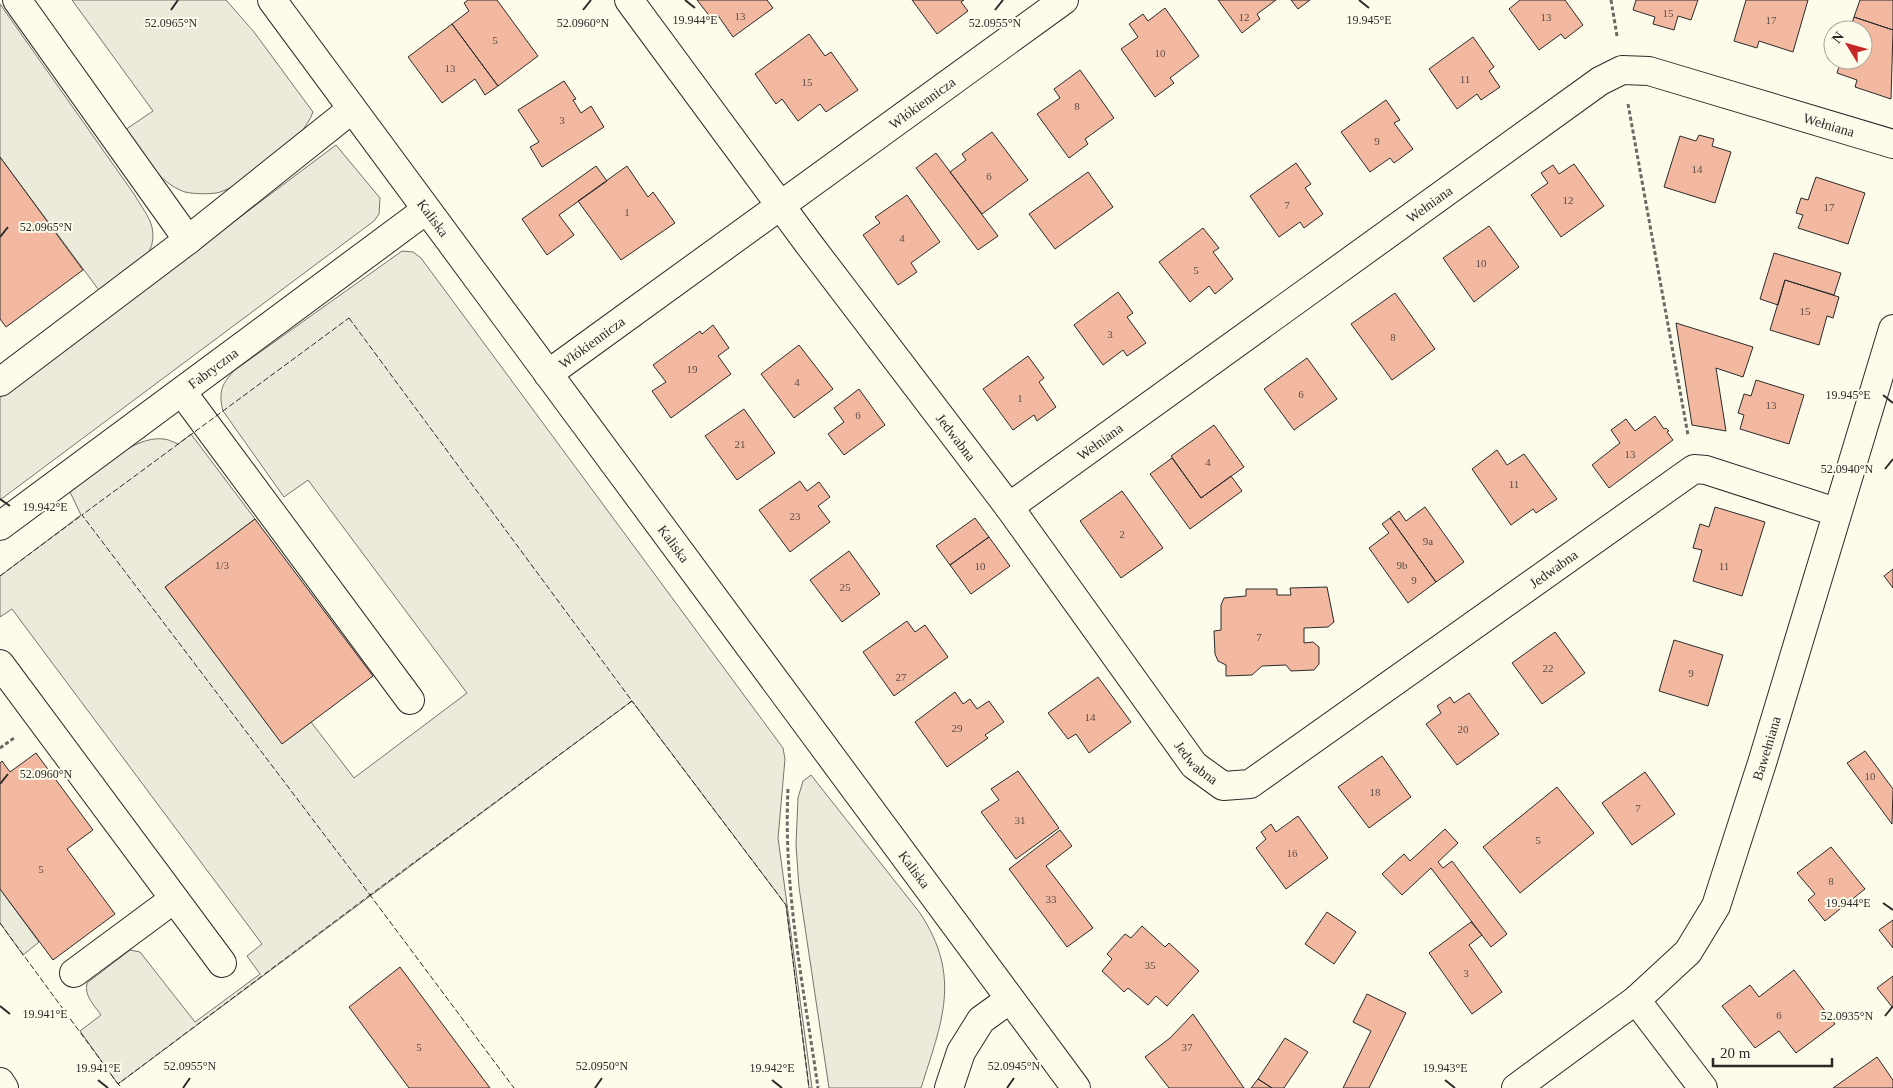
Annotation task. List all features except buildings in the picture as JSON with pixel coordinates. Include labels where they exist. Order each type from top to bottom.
[{"type":"street","points":[[17,0],[188,240]]},
{"type":"street","name":"Kaliska","points":[[272,0],[1076,1088]]},
{"type":"street","points":[[629,0],[780,206]]},
{"type":"street","name":"Włókiennicza","points":[[548,374],[1064,0]]},
{"type":"street","name":"Wełniana","points":[[1008,507],[1600,81],[1622,70],[1649,71],[1893,144]]},
{"type":"street","points":[[0,382],[188,240],[352,109]]},
{"type":"street","name":"Jedwabna","points":[[780,206],[1008,507],[1194,766],[1223,786],[1250,784],[1694,469]]},
{"type":"street","name":"Fabryczna","points":[[0,526],[426,210]]},
{"type":"street","name":"Bawełniana","points":[[1516,1088],[1636,1000],[1688,952],[1716,906],[1762,763],[1836,512],[1893,329]]},
{"type":"street","points":[[182,392],[410,700]]},
{"type":"street","points":[[1694,469],[1706,470],[1836,512]]},
{"type":"street","points":[[0,664],[222,963]]},
{"type":"street","points":[[74,973],[174,899]]},
{"type":"street","points":[[949,1088],[961,1052],[981,1020],[1010,998]]},
{"type":"street","points":[[1636,1000],[1703,1088]]},
{"type":"street","points":[[0,1082],[4,1088]]},
{"type":"path","points":[[1622,70],[1694,469]]},
{"type":"path","points":[[788,789],[786,834],[788,878],[818,1088]]},
{"type":"shaded area","points":[[72,0],[226,0],[254,32],[313,112],[299,135],[288,147],[247,178],[220,192],[210,194],[189,193],[175,188],[166,182],[151,166],[125,130],[153,111]]},
{"type":"shaded area","points":[[0,4],[134,194],[150,221],[153,233],[152,244],[147,255],[132,273],[104,297],[0,157]]},
{"type":"shaded area","points":[[336,145],[380,198],[379,214],[374,221],[0,500],[0,397]]},
{"type":"shaded area","points":[[402,251],[413,252],[421,258],[783,748],[785,759],[778,838],[812,1088],[809,1088],[786,905],[632,701],[118,1084],[80,1031],[101,1015],[88,996],[87,983],[130,950],[140,952],[195,1022],[260,974],[247,956],[262,944],[12,609],[0,617],[0,576],[81,515],[70,492],[114,458],[139,443],[151,439],[169,440],[178,444],[191,434],[255,519],[165,587],[282,743],[311,722],[354,778],[467,693],[308,480],[284,497],[223,411],[221,398],[224,384],[235,370]]},
{"type":"shaded area","points":[[811,775],[920,913],[933,936],[941,958],[944,999],[941,1020],[921,1088],[829,1088],[799,887],[796,845],[798,798],[803,781]]},
{"type":"shaded area","points":[[0,889],[39,942],[23,955],[0,923]]},
{"type":"fence","points":[[349,318],[632,701],[370,895],[82,515],[349,318]]},
{"type":"fence","points":[[0,576],[82,515]]},
{"type":"fence","points":[[630,702],[632,701],[786,905],[809,1088]]},
{"type":"fence","points":[[0,923],[118,1084],[370,895],[368,893]]},
{"type":"fence","points":[[371,894],[514,1088]]},
{"type":"fence","points":[[120,1082],[118,1084],[122,1088]]}]
